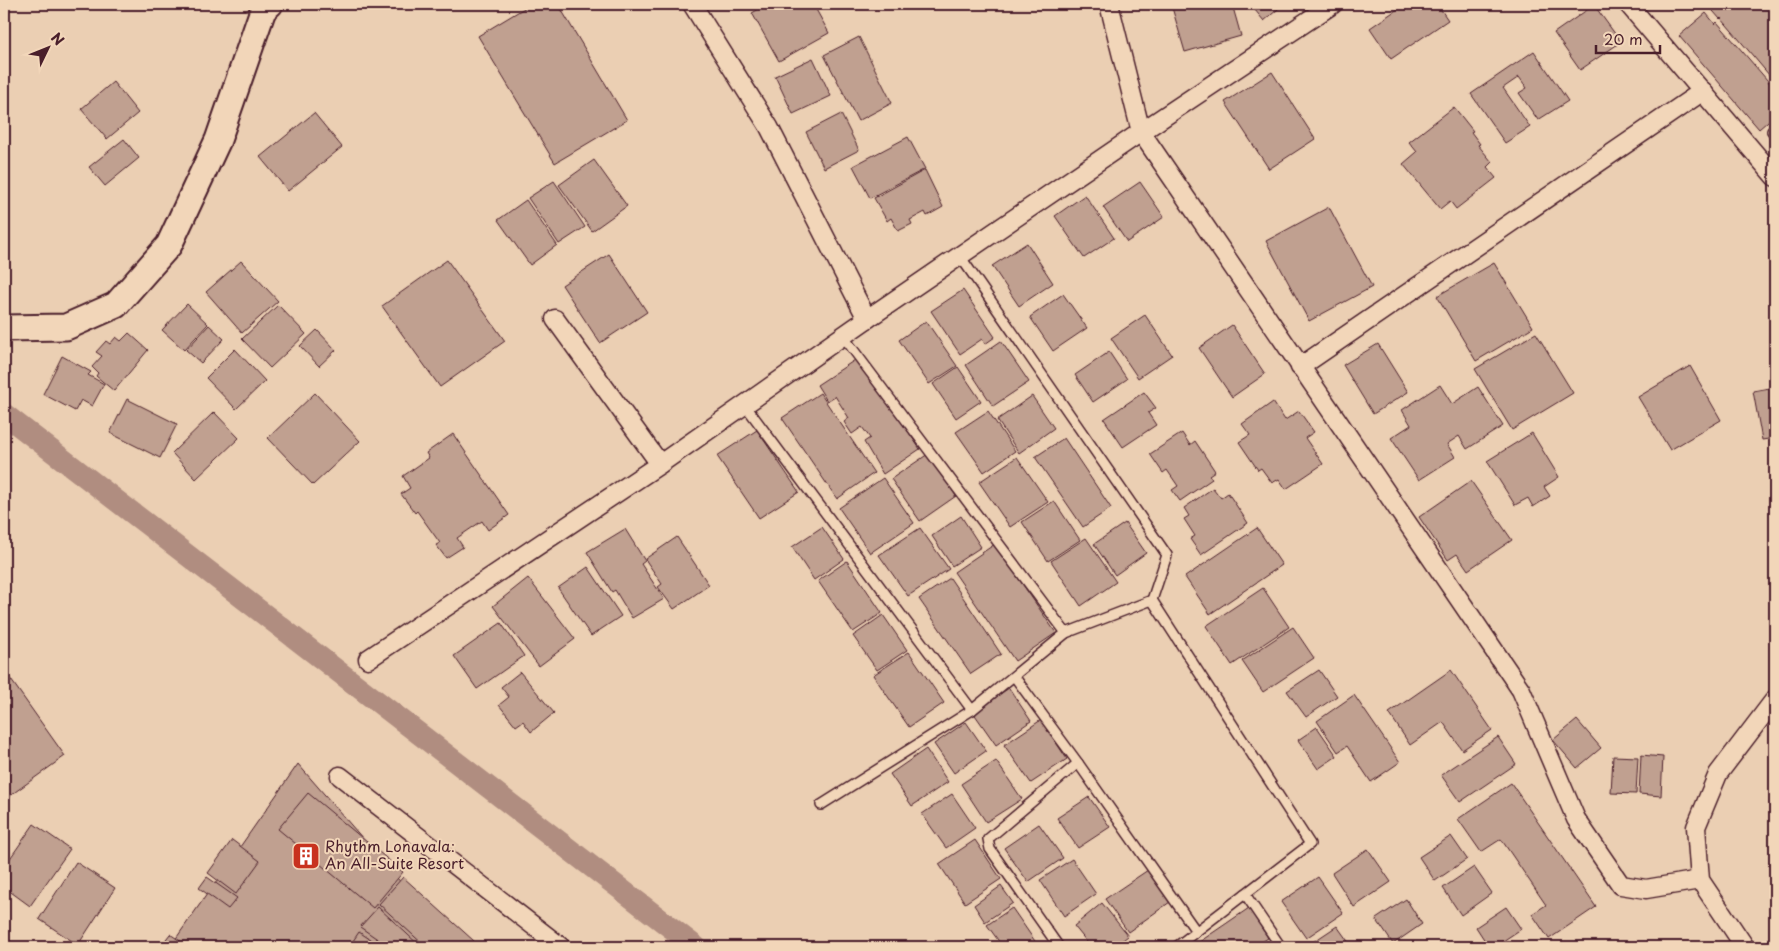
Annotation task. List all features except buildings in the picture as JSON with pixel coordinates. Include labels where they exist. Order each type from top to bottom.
[{"type":"street","points":[[4,328],[66,327],[116,304],[169,245],[218,140],[263,10],[270,4]]},
{"type":"street","points":[[692,4],[769,127],[867,319]]},
{"type":"street","points":[[1109,4],[1140,132],[1521,690],[1576,819],[1621,885],[1646,889],[1700,880]]},
{"type":"street","points":[[368,659],[660,464],[867,319],[1140,132],[1333,4]]},
{"type":"street","points":[[1628,4],[1775,177]]},
{"type":"street","points":[[1300,367],[1703,91]]},
{"type":"street","points":[[555,319],[660,464]]},
{"type":"street","points":[[1745,947],[1700,880],[1696,827],[1718,774],[1775,699]]},
{"type":"street","points":[[340,776],[561,947]]},
{"type":"lane","points":[[821,805],[972,710],[1066,633],[1152,600],[1168,555],[960,256]]},
{"type":"lane","points":[[843,336],[1066,633]]},
{"type":"lane","points":[[745,405],[972,710]]},
{"type":"lane","points":[[1152,600],[1310,844],[1176,947]]},
{"type":"lane","points":[[1014,676],[1078,763],[1196,931]]},
{"type":"lane","points":[[1059,947],[990,849],[988,839],[1078,763]]},
{"type":"lane","points":[[1245,894],[1282,947]]},
{"type":"waterway","points":[[4,414],[696,947]]},
{"type":"place","name":"Rhythm Lonavala: An All-Suite Resort","points":[[306,856]]}]
